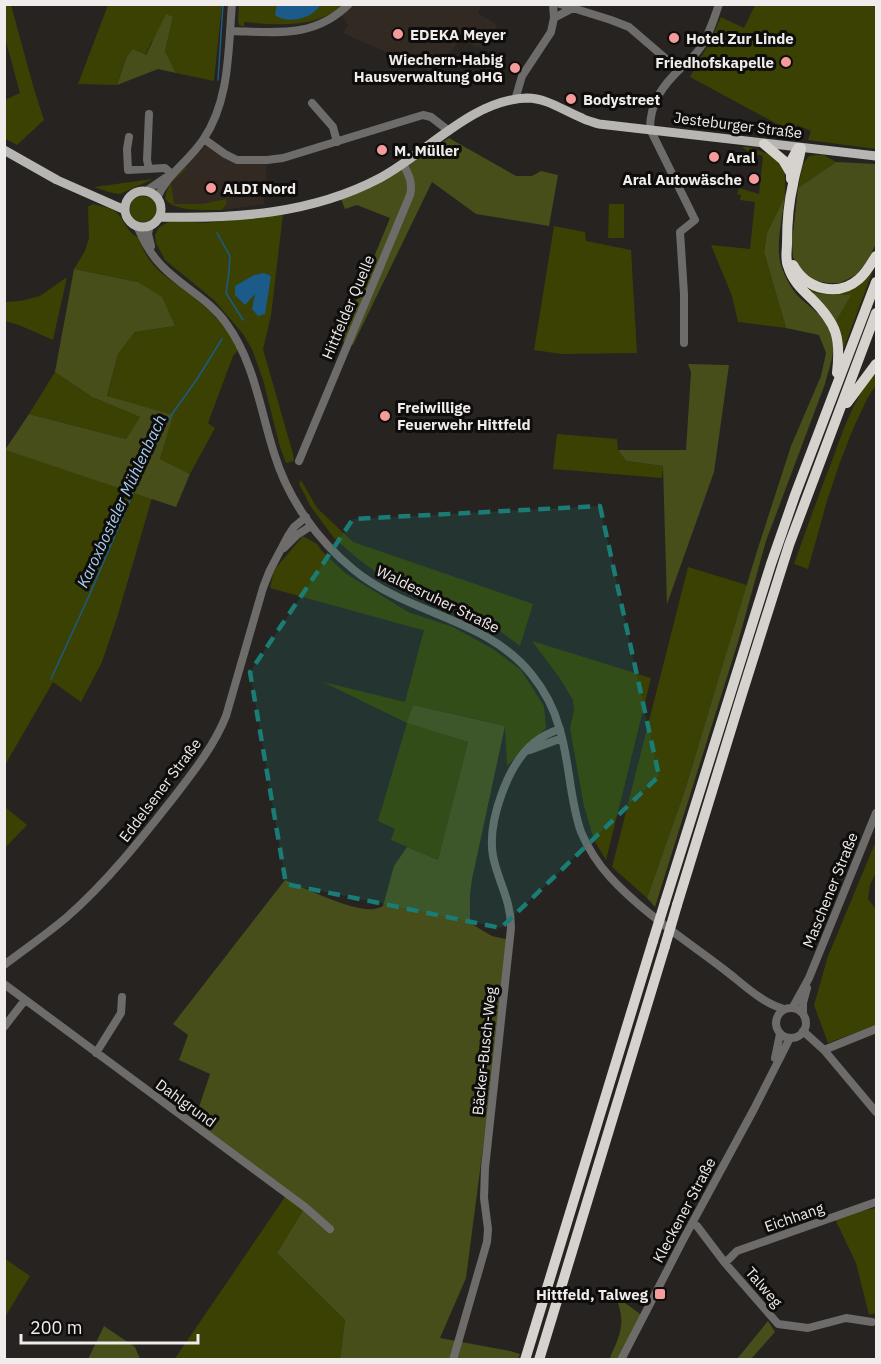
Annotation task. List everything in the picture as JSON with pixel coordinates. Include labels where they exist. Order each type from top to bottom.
[{"type":"highway","points":[[764,144],[783,160],[790,172]]},
{"type":"highway","points":[[792,185],[790,172],[792,158],[799,148]]},
{"type":"highway","points":[[799,148],[799,162],[792,185],[787,264],[796,283],[830,319],[836,332],[839,352],[835,391]]},
{"type":"highway","points":[[787,247],[793,264],[803,279],[818,287],[829,289],[853,283],[865,273],[876,256]]},
{"type":"highway","points":[[525,1359],[771,564],[876,282]]},
{"type":"highway","points":[[539,1359],[786,555],[876,313]]},
{"type":"highway","points":[[836,418],[876,364]]},
{"type":"highway","points":[[578,1260],[580,1227]]},
{"type":"main road","name":"Jesteburger Straße","points":[[201,218],[252,215],[309,204],[351,192],[403,164],[483,110],[515,100],[543,101],[599,124],[876,156]]},
{"type":"main road","points":[[4,150],[57,180],[125,210]]},
{"type":"main road","points":[[89,193],[120,199],[128,198],[136,192],[147,191],[169,210],[201,218]]},
{"type":"main road","points":[[128,198],[125,210],[128,220],[137,226],[150,225],[159,217],[201,218]]},
{"type":"main road","points":[[159,202],[159,217]]},
{"type":"street","points":[[159,202],[164,183],[204,139],[215,118],[227,67],[232,4]]},
{"type":"street","points":[[230,31],[301,30],[332,20],[350,4]]},
{"type":"street","points":[[515,100],[522,76],[551,32],[554,4]]},
{"type":"street","points":[[560,4],[629,27],[679,70]]},
{"type":"street","points":[[684,343],[680,232],[695,220],[650,129],[650,116],[661,90],[701,47],[719,4]]},
{"type":"street","points":[[554,18],[573,8]]},
{"type":"street","points":[[312,103],[333,127],[337,142]]},
{"type":"street","points":[[149,114],[147,160],[149,169]]},
{"type":"street","points":[[204,139],[230,157],[246,161],[283,158],[423,115],[430,117],[449,131]]},
{"type":"street","points":[[129,137],[128,170],[165,168],[172,174]]},
{"type":"street","name":"Hittfelder Quelle","points":[[299,461],[410,195],[412,184],[403,164]]},
{"type":"street","points":[[147,191],[172,174]]},
{"type":"street","name":"Waldesruher Straße","points":[[150,225],[148,239],[161,265]]},
{"type":"street","name":"Waldesruher Straße","points":[[137,226],[149,251],[161,265],[214,309],[226,323],[252,373],[280,472],[311,526],[328,547],[373,584],[400,599],[484,635],[518,660],[542,691],[560,729],[576,816],[588,846],[600,866],[641,906],[760,996],[776,1007],[784,1009]]},
{"type":"street","name":"Eddelsener Straße","points":[[4,965],[66,918],[88,897],[159,817],[205,755],[226,716],[270,570],[294,527],[306,517]]},
{"type":"street","name":"Eddelsener Straße","points":[[281,551],[297,535],[311,526]]},
{"type":"street","name":"Bäcker-Busch-Weg","points":[[453,1359],[488,1229],[484,1198],[485,1168],[511,928],[507,898],[493,855],[494,823],[517,761],[535,742],[560,729]]},
{"type":"street","points":[[526,752],[562,738]]},
{"type":"street","name":"Maschener Straße","points":[[793,1008],[809,978],[876,813]]},
{"type":"street","name":"Maschener Straße","points":[[803,1013],[809,978]]},
{"type":"street","name":"Dahlgrund","points":[[4,984],[305,1207],[330,1229]]},
{"type":"street","name":"Waldesruher Straße","points":[[760,996],[776,1017]]},
{"type":"street","points":[[96,1053],[121,1013],[122,997]]},
{"type":"street","points":[[4,1027],[25,1000]]},
{"type":"street","points":[[793,1008],[803,1013],[806,1024],[797,1037],[790,1038],[780,1034],[775,1026],[776,1017],[784,1009],[793,1008]]},
{"type":"street","points":[[824,1050],[876,1029]]},
{"type":"street","points":[[803,1031],[824,1050],[876,1112]]},
{"type":"street","name":"Kleckener Straße","points":[[771,1074],[780,1034]]},
{"type":"street","name":"Kleckener Straße","points":[[621,1359],[790,1038]]},
{"type":"street","name":"Eichhang","points":[[725,1263],[737,1251],[876,1202]]},
{"type":"street","name":"Talweg","points":[[692,1223],[697,1226],[725,1263],[778,1324],[808,1328],[846,1318],[872,1322]]},
{"type":"highlighted area","points":[[600,506],[659,776],[501,928],[286,884],[250,672],[353,519]]},
{"type":"shaded area","points":[[343,4],[482,5],[478,13],[497,25],[481,49],[463,38],[431,72],[343,33],[348,25],[338,9]]},
{"type":"shaded area","points":[[207,145],[224,156],[267,163],[264,204],[222,210],[173,206],[171,184],[173,179]]},
{"type":"green space","points":[[5,5],[11,5],[44,120],[17,145],[4,138],[5,100],[20,93],[5,38]]},
{"type":"green space","points":[[108,5],[222,5],[214,81],[176,73],[165,51],[173,17],[151,43],[145,55],[126,57],[117,85],[78,84]]},
{"type":"green space","points":[[239,5],[343,5],[332,13],[309,22],[270,24],[244,22],[244,27],[239,25],[238,21]]},
{"type":"green space","points":[[755,5],[871,5],[876,7],[876,149],[808,140],[811,131],[797,125],[794,132],[690,77],[721,17],[744,28]]},
{"type":"green space","points":[[166,14],[173,17],[165,51],[176,73],[158,69],[117,85],[126,58],[133,49],[146,55]]},
{"type":"green space","points":[[449,138],[516,176],[532,176],[541,171],[558,175],[549,226],[476,214],[432,182],[353,345],[340,340],[390,218],[357,205],[345,209],[341,199],[387,179]]},
{"type":"green space","points":[[742,147],[749,147],[771,155],[778,159],[785,171],[785,196],[767,233],[764,252],[786,328],[738,322],[732,296],[711,245],[750,249],[755,202],[740,200],[741,195],[737,194],[739,188],[759,194],[763,156],[750,153]]},
{"type":"green space","points":[[824,155],[836,162],[798,188],[803,164],[809,156]]},
{"type":"green space","points":[[836,162],[876,164],[876,243],[869,259],[856,275],[840,283],[828,283],[816,281],[799,269],[793,257],[792,242],[798,188]]},
{"type":"green space","points":[[187,168],[171,183],[175,177]]},
{"type":"green space","points":[[153,179],[120,194],[94,187]]},
{"type":"green space","points":[[171,183],[174,204],[202,204],[226,199],[227,203],[222,210],[175,206],[165,198]]},
{"type":"green space","points":[[143,196],[152,200],[156,209],[152,218],[143,222],[134,218],[130,209],[134,200]]},
{"type":"green space","points":[[785,196],[779,240],[781,265],[796,294],[826,322],[832,336],[832,359],[825,384],[766,541],[738,642],[655,907],[647,898],[685,790],[791,446],[821,376],[826,353],[819,335],[786,328],[764,252],[767,233]]},
{"type":"green space","points":[[93,204],[119,215],[132,233],[139,238],[144,251],[157,269],[194,297],[221,323],[238,350],[233,356],[208,423],[215,428],[190,474],[160,459],[172,415],[107,397],[118,354],[135,332],[175,326],[138,282],[74,269],[85,251],[89,238],[88,207]]},
{"type":"green space","points":[[609,204],[624,204],[624,238],[608,238]]},
{"type":"green space","points":[[283,214],[271,316],[263,349],[293,454],[294,461],[286,463],[252,349],[243,334],[214,300],[165,260],[155,236],[158,228],[172,220],[205,223]]},
{"type":"green space","points":[[554,226],[585,232],[586,241],[631,250],[637,353],[561,354],[534,350]]},
{"type":"green space","points":[[876,262],[842,353],[835,323],[850,295],[807,292],[791,265],[834,291]]},
{"type":"green space","points":[[74,269],[138,282],[162,297],[175,326],[135,332],[118,354],[107,396],[173,415],[160,459],[190,474],[176,507],[5,450],[29,414],[126,439],[140,417],[92,397],[55,372]]},
{"type":"green space","points":[[67,277],[53,340],[5,321],[5,302],[40,296]]},
{"type":"green space","points":[[807,292],[833,295],[851,295],[835,323]]},
{"type":"green space","points":[[688,364],[729,365],[714,472],[667,604],[663,466],[626,461],[618,450],[686,450],[691,372]]},
{"type":"green space","points":[[876,371],[876,385],[867,399],[840,462],[808,569],[794,564],[846,423],[856,402]]},
{"type":"green space","points":[[55,372],[92,397],[140,417],[126,439],[29,414]]},
{"type":"green space","points":[[557,434],[617,439],[618,450],[626,461],[663,466],[662,478],[553,469]]},
{"type":"green space","points":[[5,450],[152,498],[102,662],[81,702],[53,682],[5,765]]},
{"type":"green space","points":[[301,480],[317,508],[353,542],[533,604],[520,646],[500,631],[392,584],[357,558],[334,538],[311,507],[299,484]]},
{"type":"green space","points":[[303,536],[317,544],[345,573],[408,612],[453,627],[493,649],[521,670],[544,706],[546,728],[507,766],[505,726],[413,705],[408,723],[468,742],[438,860],[391,840],[395,829],[378,821],[407,723],[323,682],[405,702],[424,630],[270,588],[274,570]]},
{"type":"green space","points":[[688,567],[747,585],[685,790],[647,898],[612,867]]},
{"type":"green space","points":[[532,641],[651,678],[606,860],[594,840],[584,806],[570,728],[574,711],[573,700]]},
{"type":"green space","points":[[413,705],[505,726],[472,879],[470,923],[492,936],[510,940],[466,1278],[440,1338],[510,1351],[520,1354],[518,1359],[340,1359],[345,1320],[277,1253],[305,1207],[193,1125],[210,1074],[179,1060],[188,1035],[173,1024],[285,880],[354,907],[375,909],[383,906],[394,866],[407,847],[438,860],[468,742],[407,723]]},
{"type":"green space","points":[[5,807],[27,825],[4,848]]},
{"type":"green space","points":[[876,841],[876,872],[870,885],[868,899],[876,909],[876,1025],[828,1043],[814,1005],[828,956]]},
{"type":"green space","points":[[287,1194],[305,1207],[277,1253],[345,1320],[340,1359],[174,1360]]},
{"type":"green space","points":[[876,1208],[876,1313],[869,1315],[856,1263],[834,1217]]},
{"type":"green space","points":[[4,1258],[30,1276],[5,1317],[4,1317]]},
{"type":"green space","points":[[621,1300],[643,1316],[621,1359],[609,1360],[620,1332],[621,1319],[618,1303]]},
{"type":"green space","points":[[768,1321],[775,1332],[751,1359],[737,1359]]},
{"type":"green space","points":[[104,1326],[135,1347],[140,1359],[88,1359]]},
{"type":"water","points":[[277,4],[321,5],[310,15],[289,20],[275,15]]},
{"type":"water","points":[[264,273],[271,276],[265,314],[258,316],[252,309],[255,294],[245,305],[235,295],[235,286],[254,275]]},
{"type":"waterway","name":"Karoxbosteler Mühlenbach","points":[[218,80],[223,4]]},
{"type":"waterway","name":"Karoxbosteler Mühlenbach","points":[[217,233],[230,256],[226,293],[243,320]]},
{"type":"waterway","name":"Karoxbosteler Mühlenbach","points":[[51,679],[165,424],[222,339]]},
{"type":"place","name":"EDEKA Meyer","points":[[398,34]]},
{"type":"place","name":"Hotel Zur Linde","points":[[674,38]]},
{"type":"place","name":"Friedhofskapelle","points":[[786,62]]},
{"type":"place","name":"Wiechern-Habig Hausverwaltung oHG","points":[[515,68]]},
{"type":"place","name":"Bodystreet","points":[[571,99]]},
{"type":"place","name":"M. Müller","points":[[382,150]]},
{"type":"place","name":"Aral","points":[[714,157]]},
{"type":"place","name":"Aral Autowäsche","points":[[754,179]]},
{"type":"place","name":"ALDI Nord","points":[[211,188]]},
{"type":"place","name":"Freiwillige Feuerwehr Hittfeld","points":[[385,416]]},
{"type":"place","name":"Hittfeld, Talweg","points":[[660,1294]]}]
